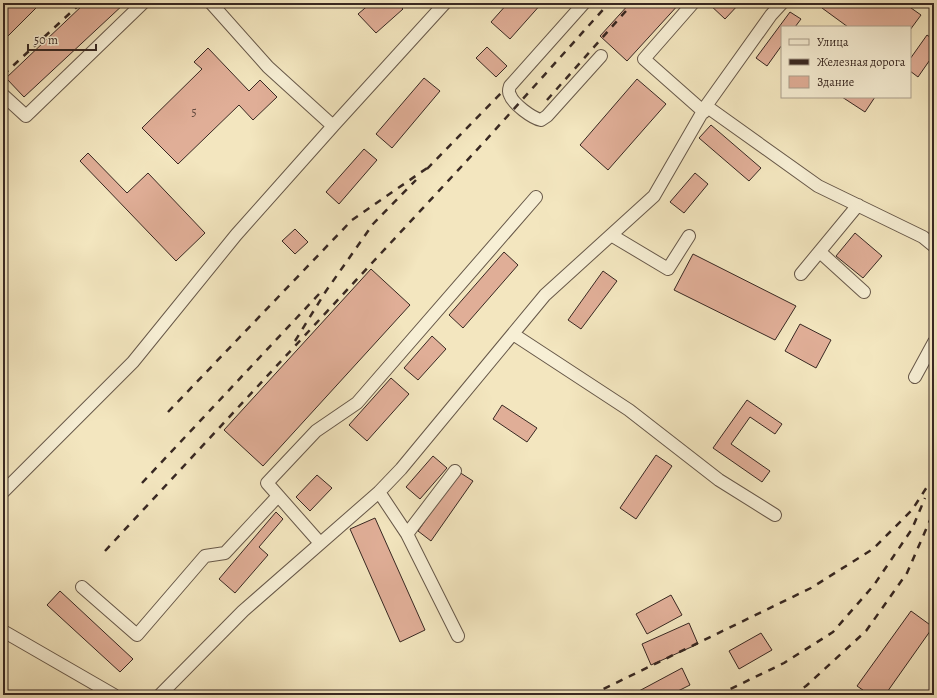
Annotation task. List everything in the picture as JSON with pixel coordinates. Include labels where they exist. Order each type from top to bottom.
[{"type":"street","points":[[3,95],[26,116],[144,3]]},
{"type":"street","points":[[211,3],[268,67],[333,126]]},
{"type":"street","points":[[3,492],[133,362],[236,235],[333,126],[446,3]]},
{"type":"street","points":[[584,3],[510,86],[508,93],[512,100],[535,119],[541,120],[547,116],[601,56]]},
{"type":"street","points":[[693,3],[644,59],[703,112],[818,186],[932,241]]},
{"type":"street","points":[[160,695],[243,611],[379,492],[401,470],[545,295],[654,196],[703,112],[771,15],[782,3]]},
{"type":"street","points":[[320,543],[267,483],[316,431],[358,403],[536,197]]},
{"type":"street","points":[[801,274],[858,205]]},
{"type":"street","points":[[611,235],[668,269],[689,236]]},
{"type":"street","points":[[820,252],[864,292]]},
{"type":"street","points":[[513,334],[629,410],[719,480],[775,514]]},
{"type":"street","points":[[915,377],[934,342]]},
{"type":"street","points":[[407,534],[454,471]]},
{"type":"street","points":[[379,492],[407,534],[458,636]]},
{"type":"street","points":[[82,587],[137,635],[205,556],[225,553],[278,496]]},
{"type":"street","points":[[3,631],[114,695]]},
{"type":"building","points":[[3,3],[41,3],[3,41]]},
{"type":"building","points":[[85,3],[125,3],[24,97],[6,78]]},
{"type":"building","points":[[371,3],[397,3],[403,9],[376,33],[358,14]]},
{"type":"building","points":[[508,3],[542,3],[510,39],[491,22]]},
{"type":"building","points":[[630,3],[680,3],[627,61],[600,36]]},
{"type":"building","points":[[708,3],[740,3],[725,19]]},
{"type":"building","points":[[825,3],[904,3],[921,15],[911,29],[911,26],[847,26],[822,8]]},
{"type":"building","points":[[790,12],[801,19],[796,26],[781,26],[781,46],[767,66],[756,58]]},
{"type":"building","points":[[927,35],[934,40],[934,54],[918,77],[911,72],[911,58]]},
{"type":"building","points":[[487,47],[507,66],[496,77],[476,58]]},
{"type":"building","points":[[208,48],[249,91],[260,80],[277,97],[253,120],[239,105],[178,164],[142,128],[202,69],[194,62]]},
{"type":"building","points":[[424,78],[440,91],[392,148],[376,134]]},
{"type":"building","points":[[637,79],[666,104],[608,170],[580,145]]},
{"type":"building","points":[[844,98],[874,98],[865,112]]},
{"type":"building","points":[[711,125],[761,168],[749,181],[699,138]]},
{"type":"building","points":[[364,149],[377,160],[339,204],[326,192]]},
{"type":"building","points":[[88,153],[127,193],[148,173],[205,233],[176,261],[80,161]]},
{"type":"building","points":[[695,173],[708,184],[684,213],[670,202]]},
{"type":"building","points":[[295,229],[308,242],[295,254],[282,241]]},
{"type":"building","points":[[855,233],[882,256],[863,278],[836,256]]},
{"type":"building","points":[[504,252],[518,265],[463,328],[449,315]]},
{"type":"building","points":[[693,254],[796,306],[775,340],[674,290]]},
{"type":"building","points":[[371,269],[410,305],[263,466],[224,430]]},
{"type":"building","points":[[603,271],[617,281],[581,329],[568,320]]},
{"type":"building","points":[[800,324],[831,340],[816,368],[785,351]]},
{"type":"building","points":[[432,336],[446,349],[418,380],[404,368]]},
{"type":"building","points":[[391,378],[409,394],[367,441],[349,425]]},
{"type":"building","points":[[747,400],[782,424],[775,434],[750,417],[731,444],[770,471],[762,482],[713,448]]},
{"type":"building","points":[[502,405],[537,428],[527,442],[493,419]]},
{"type":"building","points":[[656,455],[672,466],[636,519],[620,508]]},
{"type":"building","points":[[433,456],[447,468],[420,499],[406,487]]},
{"type":"building","points":[[459,472],[473,481],[431,541],[418,531]]},
{"type":"building","points":[[317,475],[332,488],[310,511],[296,497]]},
{"type":"building","points":[[276,512],[283,519],[259,547],[268,555],[235,593],[219,579]]},
{"type":"building","points":[[375,518],[425,630],[400,642],[350,529]]},
{"type":"building","points":[[60,591],[133,659],[120,672],[47,605]]},
{"type":"building","points":[[671,595],[682,615],[647,634],[636,614]]},
{"type":"building","points":[[911,611],[933,627],[885,695],[870,695],[857,686]]},
{"type":"building","points":[[689,623],[698,644],[651,665],[642,644]]},
{"type":"building","points":[[761,633],[772,650],[739,669],[729,651]]},
{"type":"building","points":[[682,668],[690,685],[670,695],[641,695],[639,691]]},
{"type":"railway","points":[[3,75],[81,3]]},
{"type":"railway","points":[[105,551],[486,140],[609,3]]},
{"type":"railway","points":[[547,100],[633,3]]},
{"type":"railway","points":[[427,169],[503,91]]},
{"type":"railway","points":[[168,412],[352,220],[430,166]]},
{"type":"railway","points":[[295,341],[326,291],[373,224],[416,180]]},
{"type":"railway","points":[[142,483],[319,294]]},
{"type":"railway","points":[[591,695],[811,588],[873,549],[912,510],[934,476]]},
{"type":"railway","points":[[718,695],[784,663],[833,632],[874,585],[912,529],[925,498]]},
{"type":"railway","points":[[792,695],[806,686],[866,631],[907,573],[934,511]]}]
